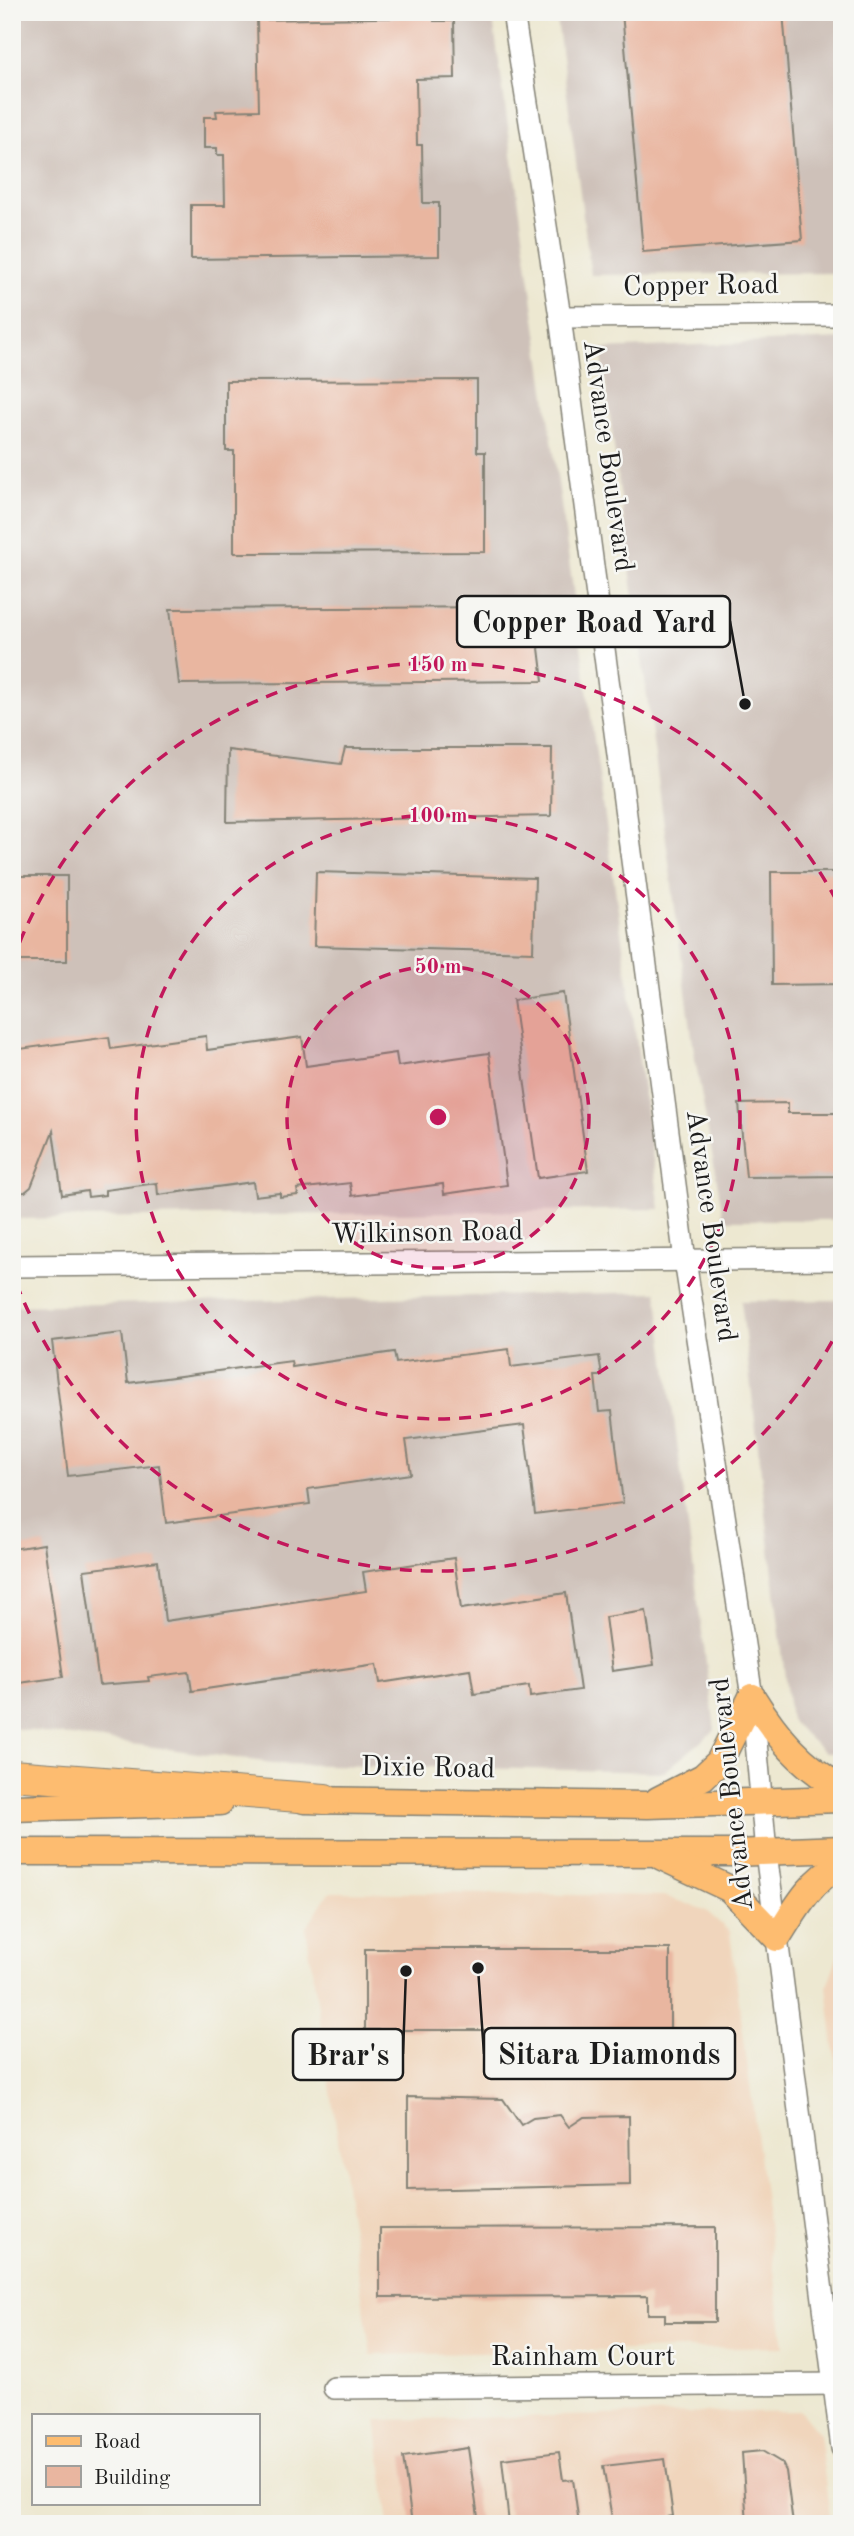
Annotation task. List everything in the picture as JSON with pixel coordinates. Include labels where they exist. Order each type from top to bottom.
[{"type":"highway","points":[[12,1775],[325,1799]]},
{"type":"main road","points":[[752,1697],[775,1735],[796,1758],[842,1789]]},
{"type":"main road","points":[[648,1805],[703,1777],[719,1762],[752,1697]]},
{"type":"main road","name":"Dixie Road","points":[[12,1808],[325,1799],[648,1805],[842,1799]]},
{"type":"main road","points":[[12,1852],[651,1853],[842,1849]]},
{"type":"main road","points":[[651,1853],[730,1889],[778,1938],[807,1891],[823,1875],[842,1864]]},
{"type":"street","name":"Advance Boulevard","points":[[513,12],[560,317],[685,1260],[752,1697],[766,1852],[837,2384],[842,2448]]},
{"type":"street","name":"Copper Road","points":[[560,317],[842,314]]},
{"type":"street","name":"Wilkinson Road","points":[[12,1266],[842,1259]]},
{"type":"street","name":"Rainham Court","points":[[334,2388],[837,2384]]},
{"type":"shaded area","points":[[12,12],[492,12],[660,1209],[12,1219]]},
{"type":"shaded area","points":[[556,12],[842,12],[842,273],[591,275]]},
{"type":"shaded area","points":[[842,339],[842,1220],[724,1220],[695,1059],[601,349]]},
{"type":"shaded area","points":[[657,1292],[715,1730],[664,1772],[280,1764],[12,1728],[12,1306]]},
{"type":"shaded area","points":[[842,1300],[842,1753],[825,1753],[790,1720],[741,1301]]},
{"type":"shaded area","points":[[329,1892],[664,1896],[705,1910],[730,1932],[784,2347],[371,2355],[306,1928]]},
{"type":"shaded area","points":[[842,1944],[842,2117],[827,1986]]},
{"type":"shaded area","points":[[800,2411],[819,2434],[831,2524],[389,2524],[376,2420]]},
{"type":"building","points":[[622,12],[783,12],[802,240],[643,252]]},
{"type":"building","points":[[434,17],[434,21],[454,21],[455,78],[416,79],[417,145],[422,145],[423,203],[439,203],[439,256],[191,259],[191,205],[225,205],[224,155],[217,155],[217,148],[204,148],[204,117],[217,117],[216,111],[259,110],[257,20]]},
{"type":"building","points":[[477,380],[477,452],[485,452],[485,552],[234,553],[234,451],[226,451],[226,381]]},
{"type":"building","points":[[534,607],[543,681],[179,684],[170,609]]},
{"type":"building","points":[[345,748],[552,748],[551,816],[227,822],[228,750],[341,764]]},
{"type":"building","points":[[316,872],[535,878],[533,952],[314,946]]},
{"type":"building","points":[[771,872],[842,872],[842,984],[772,985]]},
{"type":"building","points":[[12,876],[67,876],[67,961],[12,961]]},
{"type":"building","points":[[563,993],[588,1171],[538,1178],[513,1000]]},
{"type":"building","points":[[206,1036],[207,1050],[302,1037],[306,1066],[396,1053],[398,1066],[489,1053],[507,1185],[444,1194],[443,1184],[352,1196],[350,1183],[297,1189],[298,1195],[280,1197],[280,1193],[255,1196],[253,1182],[158,1195],[157,1183],[105,1190],[105,1195],[88,1197],[87,1191],[62,1195],[53,1131],[31,1187],[25,1192],[12,1193],[12,1050],[109,1037],[111,1049]]},
{"type":"building","points":[[788,1103],[788,1113],[842,1113],[842,1176],[746,1177],[739,1104]]},
{"type":"building","points":[[122,1333],[128,1383],[291,1361],[292,1367],[394,1352],[396,1363],[509,1349],[511,1367],[599,1356],[602,1376],[595,1376],[599,1412],[612,1411],[623,1503],[535,1514],[524,1425],[406,1440],[411,1474],[308,1489],[310,1504],[166,1523],[159,1465],[68,1476],[52,1341]]},
{"type":"building","points":[[44,1544],[63,1677],[12,1684],[12,1549]]},
{"type":"building","points":[[454,1558],[461,1609],[566,1593],[580,1690],[530,1697],[529,1686],[474,1694],[470,1669],[380,1683],[377,1664],[192,1691],[189,1672],[148,1677],[149,1681],[99,1685],[84,1570],[158,1561],[165,1621],[366,1591],[363,1572]]},
{"type":"building","points":[[646,1611],[654,1665],[612,1671],[605,1617]]},
{"type":"building","points":[[365,1949],[670,1949],[670,2053],[613,2053],[613,2030],[365,2030]]},
{"type":"building","points":[[408,2097],[503,2099],[521,2125],[533,2118],[560,2115],[569,2127],[584,2117],[629,2116],[630,2185],[408,2190]]},
{"type":"building","points":[[715,2227],[715,2322],[665,2322],[665,2314],[648,2314],[648,2296],[380,2297],[380,2228]]},
{"type":"building","points":[[468,2448],[479,2524],[412,2524],[403,2457]]},
{"type":"building","points":[[762,2451],[782,2463],[786,2471],[793,2524],[747,2524],[742,2453]]},
{"type":"building","points":[[559,2452],[563,2480],[573,2479],[579,2524],[509,2524],[502,2459]]},
{"type":"building","points":[[665,2459],[673,2516],[613,2524],[603,2466]]},
{"type":"place","name":"Copper Road Yard","points":[[745,704]]},
{"type":"place","name":"Sitara Diamonds","points":[[478,1968]]},
{"type":"place","name":"Brar's","points":[[406,1971]]}]
